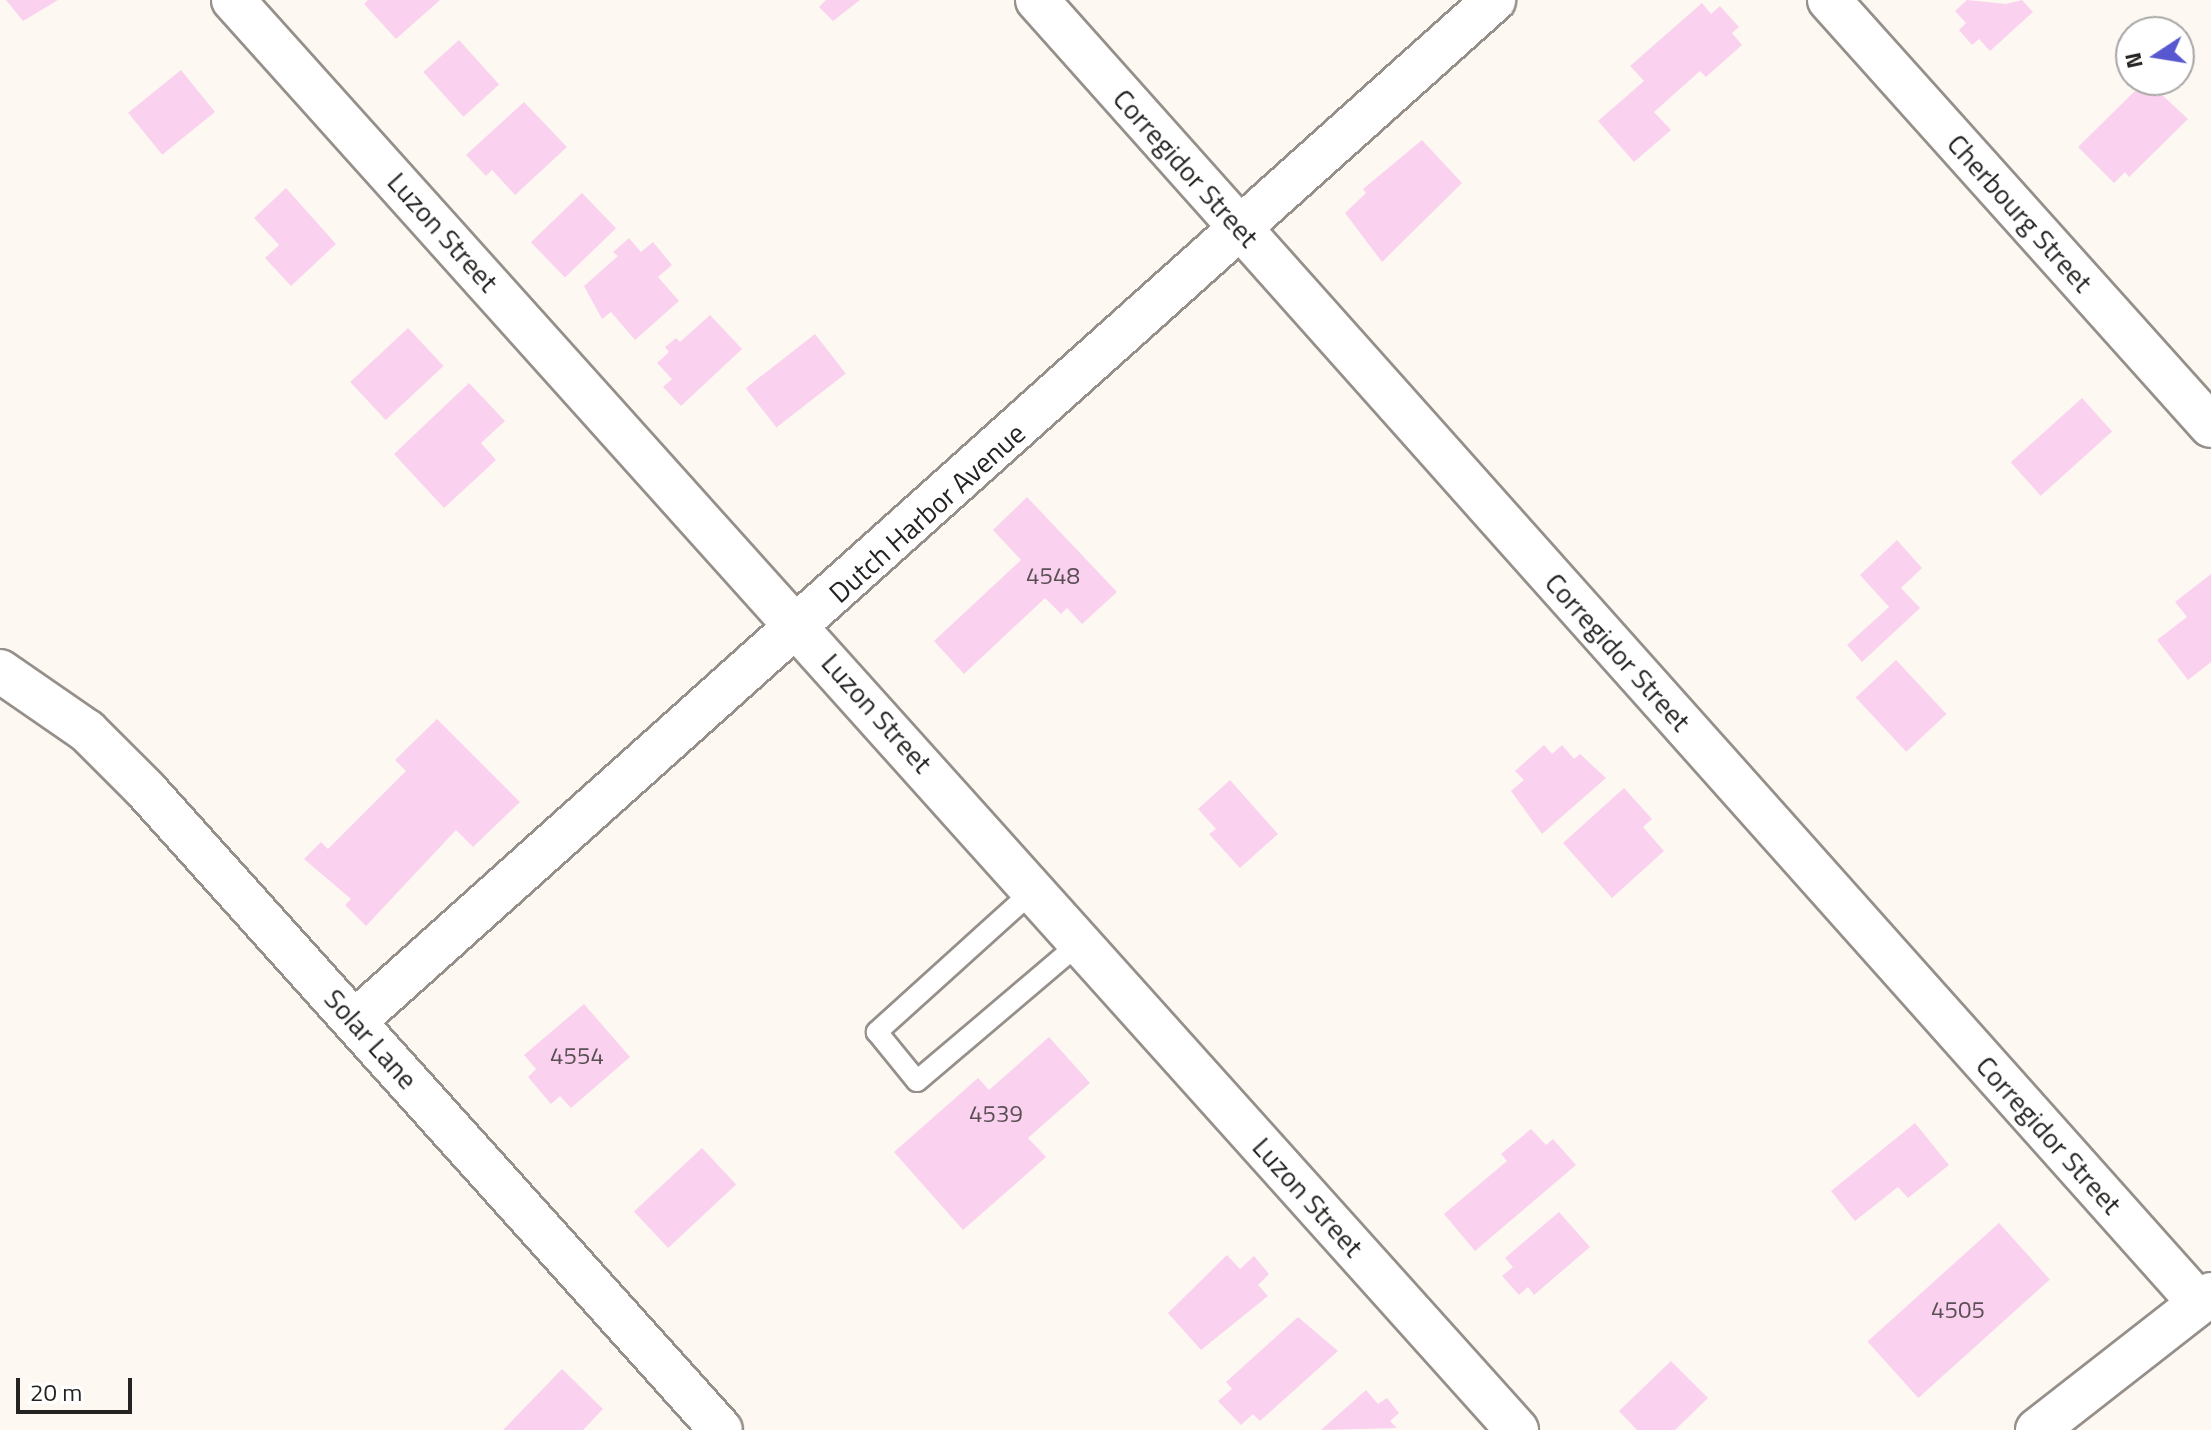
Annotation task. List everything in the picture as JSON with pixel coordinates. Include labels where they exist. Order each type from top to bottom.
[{"type":"street","name":"Luzon Street","points":[[233,0],[800,627],[1517,1430]]},
{"type":"street","name":"Corregidor Street","points":[[1037,0],[2205,1299]]},
{"type":"street","name":"Dutch Harbor Avenue","points":[[355,1021],[800,627],[1494,0]]},
{"type":"street","name":"Cherbourg Street","points":[[1829,0],[2211,426]]},
{"type":"street","name":"Solar Lane","points":[[0,671],[87,731],[355,1021],[721,1430]]},
{"type":"street","points":[[2037,1430],[2205,1299]]},
{"type":"lane","points":[[1034,890],[877,1032],[917,1081],[1081,942]]},
{"type":"building","points":[[6,0],[58,0],[23,21]]},
{"type":"building","points":[[368,0],[440,0],[396,39],[364,4]]},
{"type":"building","points":[[826,0],[860,0],[833,21],[819,7]]},
{"type":"building","points":[[1967,0],[2006,4],[2022,0],[2033,12],[1990,51],[1979,39],[1972,45],[1959,30],[1966,23],[1955,11]]},
{"type":"building","points":[[1702,3],[1711,14],[1720,6],[1739,27],[1732,33],[1742,45],[1706,77],[1700,71],[1654,112],[1671,130],[1634,162],[1598,121],[1644,81],[1630,66]]},
{"type":"building","points":[[459,40],[499,85],[463,117],[423,72]]},
{"type":"building","points":[[181,70],[215,112],[162,155],[128,113]]},
{"type":"building","points":[[2130,96],[2163,96],[2188,119],[2129,177],[2125,172],[2114,183],[2078,147]]},
{"type":"building","points":[[524,102],[567,147],[515,195],[492,170],[486,176],[466,155]]},
{"type":"building","points":[[1422,140],[1462,183],[1382,262],[1345,213],[1366,193],[1363,189]]},
{"type":"building","points":[[286,188],[336,244],[291,286],[265,258],[279,245],[254,218]]},
{"type":"building","points":[[582,193],[616,228],[565,278],[531,242]]},
{"type":"building","points":[[629,238],[641,252],[653,242],[672,265],[658,277],[679,301],[635,340],[611,312],[602,319],[584,286],[618,256],[613,252]]},
{"type":"building","points":[[710,315],[742,349],[681,406],[663,387],[672,379],[657,363],[669,352],[665,347],[676,338],[680,342]]},
{"type":"building","points":[[408,328],[443,366],[386,420],[350,382]]},
{"type":"building","points":[[815,334],[846,373],[776,428],[746,388]]},
{"type":"building","points":[[469,383],[505,421],[481,443],[496,460],[444,508],[394,454]]},
{"type":"building","points":[[2082,398],[2112,431],[2041,496],[2011,462]]},
{"type":"building","points":[[1027,497],[1117,592],[1082,624],[1067,608],[1061,614],[1045,598],[964,674],[934,641],[1021,560],[993,530]]},
{"type":"building","points":[[1897,540],[1922,568],[1901,588],[1920,608],[1862,662],[1847,645],[1889,607],[1860,575]]},
{"type":"building","points":[[2211,574],[2211,662],[2188,680],[2157,640],[2187,617],[2175,602]]},
{"type":"building","points":[[1896,660],[1946,714],[1906,752],[1856,698]]},
{"type":"building","points":[[437,719],[520,802],[473,847],[456,830],[366,926],[345,905],[351,899],[304,859],[321,842],[328,849],[406,771],[395,760]]},
{"type":"building","points":[[1544,745],[1552,754],[1562,745],[1574,759],[1580,754],[1606,778],[1542,834],[1511,791],[1524,780],[1515,771]]},
{"type":"building","points":[[1230,780],[1278,834],[1240,868],[1209,834],[1216,829],[1198,809]]},
{"type":"building","points":[[1624,788],[1652,819],[1643,827],[1664,851],[1612,898],[1563,843]]},
{"type":"building","points":[[584,1004],[630,1057],[571,1108],[560,1096],[551,1104],[528,1077],[536,1069],[524,1055]]},
{"type":"building","points":[[1049,1037],[1090,1083],[1028,1138],[1046,1157],[963,1230],[894,1152],[978,1078],[989,1090]]},
{"type":"building","points":[[1915,1123],[1949,1165],[1908,1198],[1898,1187],[1855,1221],[1831,1191]]},
{"type":"building","points":[[1531,1129],[1546,1145],[1553,1139],[1576,1165],[1475,1251],[1444,1214],[1507,1161],[1501,1154]]},
{"type":"building","points":[[702,1148],[736,1185],[668,1248],[634,1211]]},
{"type":"building","points":[[1559,1212],[1590,1247],[1534,1295],[1528,1287],[1519,1295],[1502,1276],[1513,1267],[1505,1258]]},
{"type":"building","points":[[1999,1223],[2050,1279],[1918,1398],[1867,1341]]},
{"type":"building","points":[[1227,1255],[1240,1269],[1254,1256],[1269,1274],[1258,1285],[1268,1296],[1201,1350],[1168,1313]]},
{"type":"building","points":[[1298,1317],[1338,1351],[1260,1421],[1253,1414],[1241,1425],[1218,1401],[1232,1389],[1226,1382]]},
{"type":"building","points":[[1671,1361],[1708,1398],[1675,1430],[1637,1430],[1619,1411]]},
{"type":"building","points":[[562,1369],[603,1409],[583,1430],[503,1430]]},
{"type":"building","points":[[1366,1390],[1378,1404],[1387,1398],[1399,1413],[1390,1421],[1397,1428],[1321,1430]]}]
